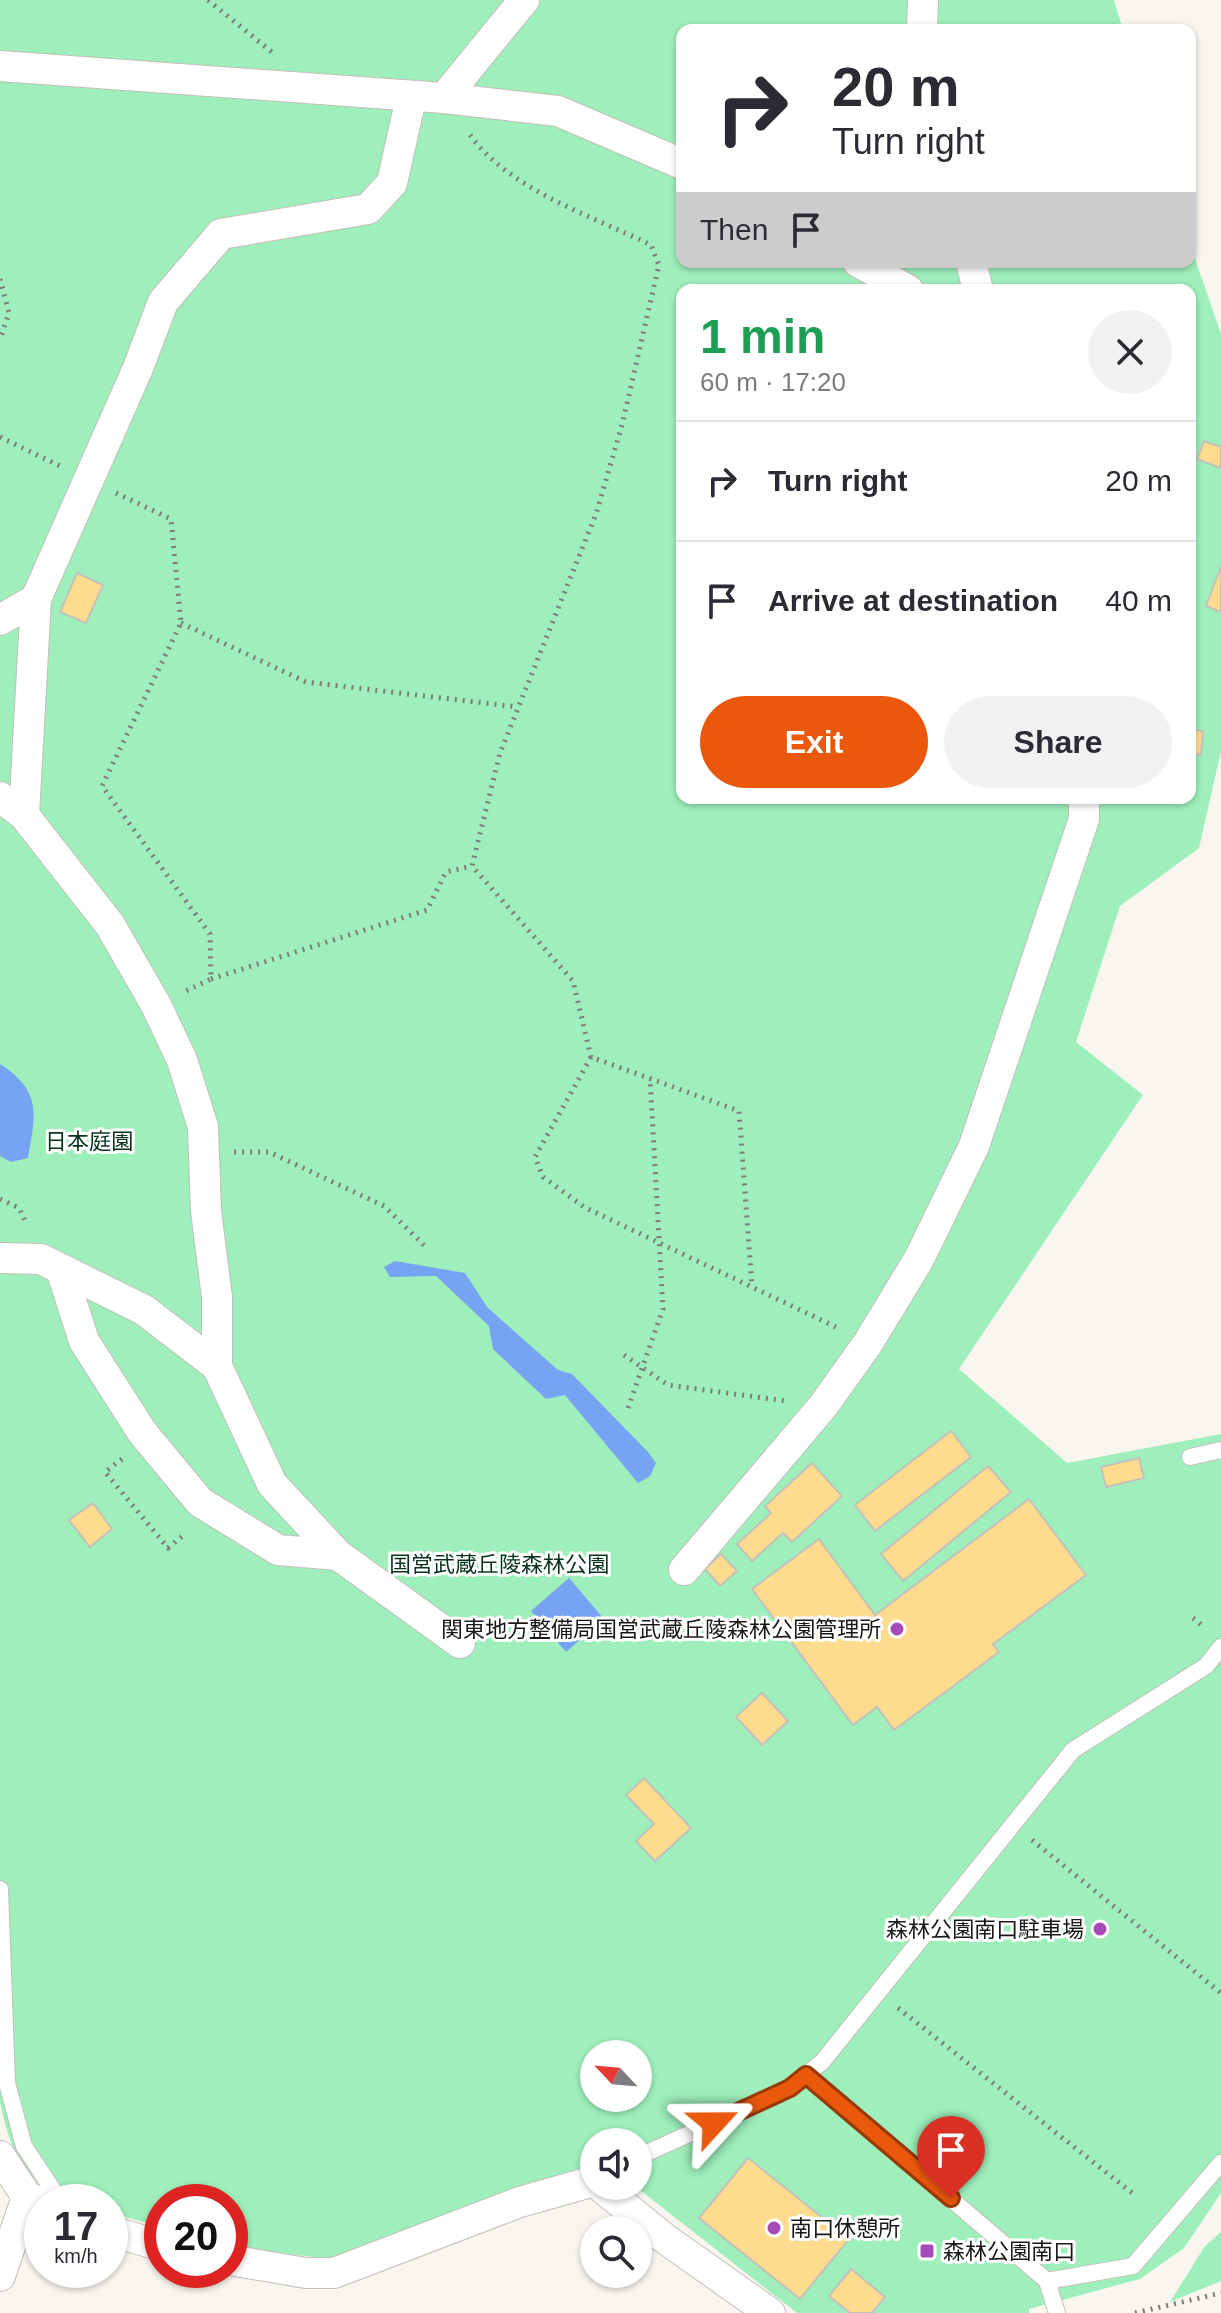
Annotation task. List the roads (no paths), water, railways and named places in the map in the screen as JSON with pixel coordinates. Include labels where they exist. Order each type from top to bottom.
[{"type":"street","points":[[444,98],[524,0]]},
{"type":"street","points":[[922,24],[923,0]]},
{"type":"street","points":[[0,66],[444,98],[558,111],[676,161]]},
{"type":"street","points":[[411,98],[392,183],[368,209],[221,234],[163,302],[36,599],[12,806],[110,925],[156,1005],[182,1060],[203,1127],[206,1211],[217,1297],[217,1366],[272,1484],[338,1555],[460,1643]]},
{"type":"street","points":[[869,268],[897,284]]},
{"type":"street","points":[[0,620],[36,599]]},
{"type":"street","points":[[684,1570],[823,1406],[868,1343],[919,1259],[974,1146],[1084,819],[1084,804]]},
{"type":"street","points":[[0,1258],[41,1259],[144,1310],[217,1366]]},
{"type":"street","points":[[61,1269],[84,1341],[147,1439],[200,1502],[278,1550],[338,1555]]},
{"type":"street","points":[[0,2156],[24,2186]]},
{"type":"street","points":[[248,2263],[306,2273],[334,2273],[580,2186]]},
{"type":"street","points":[[618,2200],[664,2238],[770,2313]]},
{"type":"street","points":[[0,2276],[24,2224]]},
{"type":"lane","points":[[1190,1457],[1221,1450]]},
{"type":"lane","points":[[652,2151],[790,2088],[822,2062],[1073,1750],[1206,1666],[1221,1647]]},
{"type":"lane","points":[[0,1889],[7,2083],[24,2146],[49,2184]]},
{"type":"lane","points":[[806,2075],[1047,2281],[1057,2313]]},
{"type":"lane","points":[[1047,2281],[1133,2266],[1221,2163]]},
{"type":"water","points":[[0,1064],[23,1084],[33,1105],[28,1158],[11,1162],[0,1156]]},
{"type":"water","points":[[395,1261],[465,1273],[487,1307],[558,1370],[572,1374],[648,1452],[656,1463],[650,1476],[638,1483],[565,1395],[546,1399],[493,1349],[489,1326],[436,1276],[390,1277],[384,1267]]},
{"type":"water","points":[[569,1578],[604,1619],[566,1652],[531,1611]]},
{"type":"place","name":"関東地方整備局国営武蔵丘陵森林公園管理所","points":[[897,1629]]},
{"type":"place","name":"森林公園南口駐車場","points":[[1100,1929]]},
{"type":"place","name":"南口休憩所","points":[[774,2228]]},
{"type":"place","name":"森林公園南口","points":[[927,2251]]},
{"type":"park label","name":"日本庭園","points":[[89,1141]]},
{"type":"park label","name":"国営武蔵丘陵森林公園","points":[[499,1564]]}]
